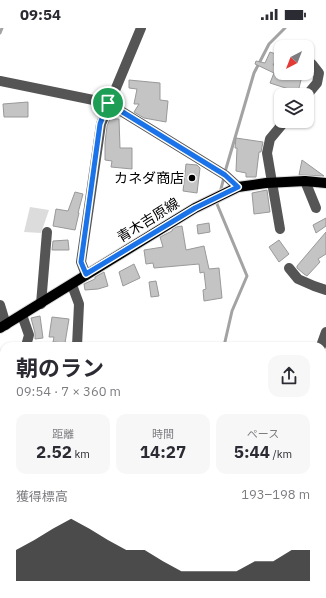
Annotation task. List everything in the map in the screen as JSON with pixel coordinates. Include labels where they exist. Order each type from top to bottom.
[{"type":"main road","name":"青木吉原線","points":[[3,326],[195,208],[238,187],[305,181],[326,183]]},
{"type":"street","points":[[86,274],[81,262],[100,124],[141,28]]},
{"type":"street","points":[[313,88],[317,83],[319,73],[314,67]]},
{"type":"street","points":[[0,81],[108,103],[225,175],[238,187]]},
{"type":"street","points":[[280,128],[270,139],[267,153],[280,229]]},
{"type":"street","points":[[305,181],[316,208]]},
{"type":"street","points":[[41,304],[47,232]]},
{"type":"street","points":[[289,268],[298,279],[326,290]]},
{"type":"street","points":[[72,285],[79,304],[78,342]]},
{"type":"street","points":[[0,305],[3,326]]},
{"type":"street","points":[[22,315],[29,335],[27,342]]},
{"type":"street","points":[[322,342],[326,332]]},
{"type":"shaded area","points":[[30,207],[49,210],[41,233],[24,232]]},
{"type":"building","points":[[270,52],[274,53],[274,73],[255,64],[256,61],[265,63]]},
{"type":"building","points":[[274,73],[274,80],[301,80],[299,88],[286,88],[270,83]]},
{"type":"building","points":[[129,80],[160,83],[160,100],[168,101],[166,122],[144,118],[134,112],[139,104],[134,104],[137,89],[129,88]]},
{"type":"building","points":[[28,102],[28,117],[4,117],[3,104]]},
{"type":"building","points":[[110,119],[119,119],[120,148],[132,148],[132,169],[111,167],[112,161],[105,160],[107,126]]},
{"type":"building","points":[[236,138],[263,142],[261,152],[259,152],[256,177],[246,177],[246,173],[236,171]]},
{"type":"building","points":[[302,160],[324,176],[299,175]]},
{"type":"building","name":"カネダ商店","points":[[186,164],[197,165],[200,168],[197,193],[183,191]]},
{"type":"building","points":[[267,190],[270,212],[254,214],[252,193]]},
{"type":"building","points":[[75,192],[83,194],[75,230],[53,226],[56,209],[68,211]]},
{"type":"building","points":[[326,218],[326,226],[316,233],[313,225]]},
{"type":"building","points":[[209,223],[210,232],[198,234],[197,225]]},
{"type":"building","points":[[182,226],[186,250],[204,246],[209,269],[219,268],[222,298],[204,301],[203,290],[206,289],[204,272],[200,273],[199,264],[154,268],[153,263],[146,264],[144,250],[163,247],[160,237],[172,231],[176,227]]},
{"type":"building","points":[[326,232],[326,254],[318,259],[320,262],[307,276],[297,268],[297,266]]},
{"type":"building","points":[[68,240],[69,250],[52,250],[53,241]]},
{"type":"building","points":[[279,240],[289,254],[279,262],[269,247]]},
{"type":"building","points":[[134,264],[140,278],[123,286],[119,272]]},
{"type":"building","points":[[104,272],[108,286],[98,289],[85,290],[84,284],[95,279],[95,277]]},
{"type":"building","points":[[156,281],[159,296],[151,297],[149,282]]},
{"type":"building","points":[[40,316],[43,338],[35,339],[31,318]]},
{"type":"building","points":[[52,317],[69,319],[65,342],[53,342],[54,337],[49,337]]},
{"type":"waterway","points":[[0,33],[2,28]]},
{"type":"waterway","points":[[225,172],[254,73],[269,44],[285,28]]},
{"type":"waterway","points":[[220,193],[224,177]]},
{"type":"waterway","points":[[218,200],[217,204],[247,276],[232,311],[225,342]]},
{"type":"place","name":"カネダ商店","points":[[192,178]]},
{"type":"route","points":[[108,103],[225,175],[238,187],[195,208],[145,240],[86,274],[81,262],[100,124],[108,103]]}]
